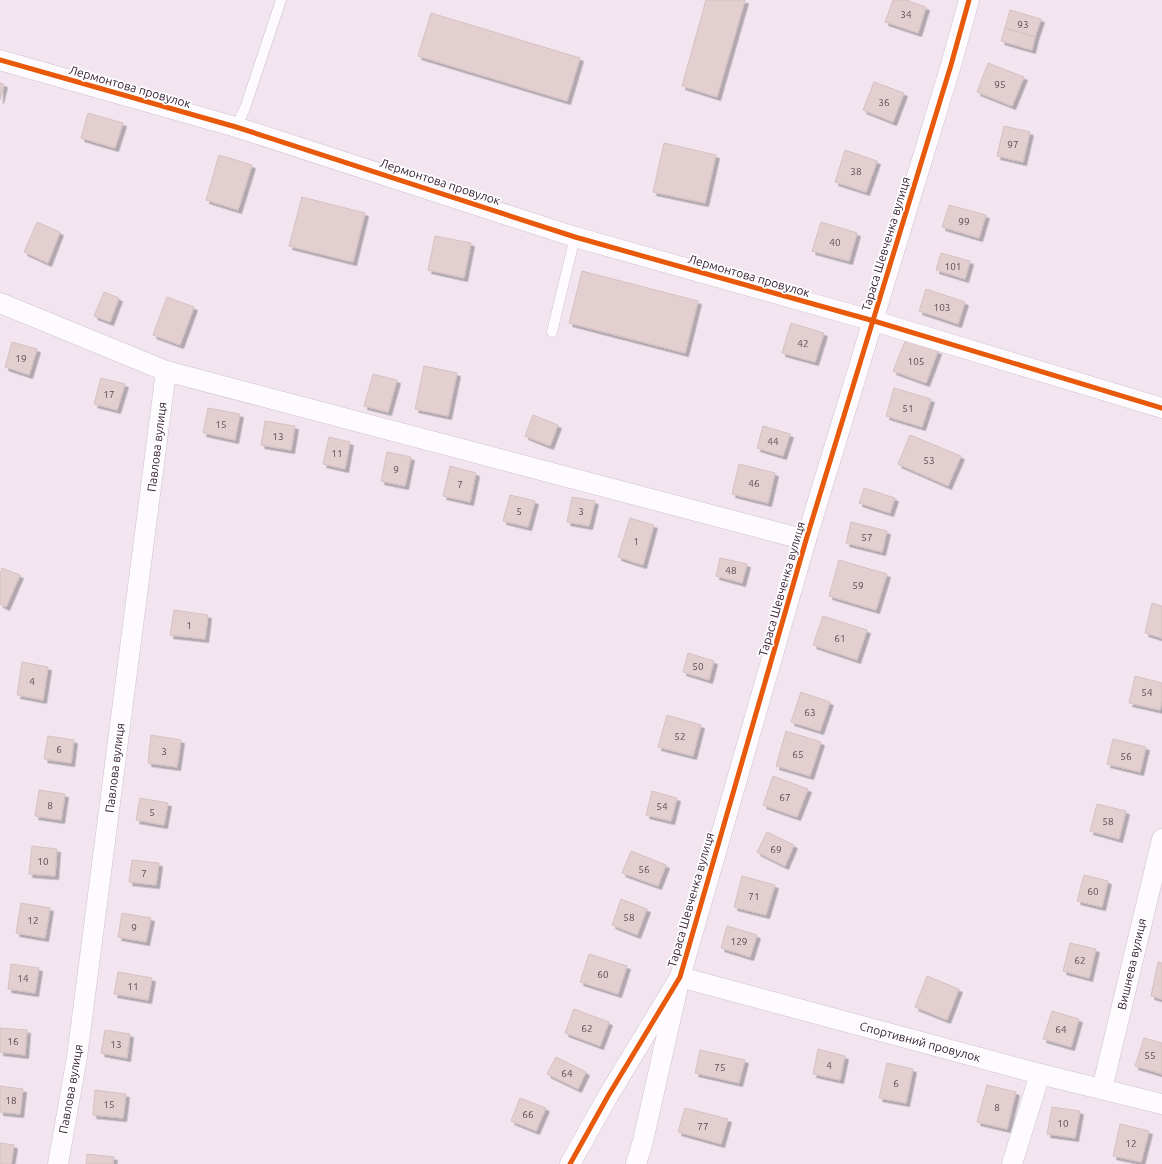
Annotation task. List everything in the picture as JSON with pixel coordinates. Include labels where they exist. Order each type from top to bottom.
[{"type":"street","name":"Тараса Шевченка вулиця","points":[[570,1164],[608,1096],[680,977],[806,540],[949,73],[969,0]]},
{"type":"street","name":"Лермонтова провулок","points":[[0,60],[236,127],[575,237],[874,321],[1162,408]]},
{"type":"street","points":[[0,303],[166,371],[806,540]]},
{"type":"street","name":"Павлова вулиця","points":[[58,1164],[77,1057],[166,371]]},
{"type":"street","name":"Вишнева вулиця","points":[[1102,1090],[1162,839]]},
{"type":"street","points":[[636,1164],[643,1141],[680,977]]},
{"type":"street","name":"Спортивний провулок","points":[[680,977],[1040,1074],[1162,1104]]},
{"type":"street","points":[[1012,1164],[1040,1074]]},
{"type":"lane","points":[[236,127],[281,0]]},
{"type":"lane","points":[[552,332],[575,237]]},
{"type":"building","points":[[706,0],[745,0],[717,97],[682,86]]},
{"type":"building","points":[[893,0],[906,0],[926,7],[918,33],[885,22]]},
{"type":"building","points":[[1010,10],[1041,19],[1035,37],[1005,28]]},
{"type":"building","points":[[431,13],[580,58],[567,101],[418,56]]},
{"type":"building","points":[[1005,28],[1035,37],[1032,50],[1001,41]]},
{"type":"building","points":[[988,63],[1024,77],[1012,106],[977,92]]},
{"type":"building","points":[[874,82],[904,93],[893,122],[863,110]]},
{"type":"building","points":[[0,83],[4,84],[0,100]]},
{"type":"building","points":[[88,113],[123,123],[115,148],[81,138]]},
{"type":"building","points":[[1004,126],[1030,132],[1023,162],[997,156]]},
{"type":"building","points":[[664,143],[716,155],[705,203],[653,192]]},
{"type":"building","points":[[845,150],[877,161],[866,192],[835,182]]},
{"type":"building","points":[[219,155],[252,165],[238,210],[206,200]]},
{"type":"building","points":[[302,197],[365,213],[353,262],[289,246]]},
{"type":"building","points":[[949,205],[986,215],[979,238],[942,227]]},
{"type":"building","points":[[37,222],[60,232],[48,263],[24,252]]},
{"type":"building","points":[[821,222],[857,233],[849,261],[812,251]]},
{"type":"building","points":[[435,236],[471,243],[464,278],[428,270]]},
{"type":"building","points":[[941,253],[970,261],[965,279],[936,270]]},
{"type":"building","points":[[582,271],[698,301],[685,353],[569,323]]},
{"type":"building","points":[[926,289],[965,302],[958,324],[919,311]]},
{"type":"building","points":[[104,292],[119,298],[110,322],[94,316]]},
{"type":"building","points":[[167,297],[194,307],[180,345],[153,335]]},
{"type":"building","points":[[791,323],[824,333],[815,362],[782,353]]},
{"type":"building","points":[[906,339],[938,351],[926,383],[893,371]]},
{"type":"building","points":[[12,342],[37,349],[29,375],[5,367]]},
{"type":"building","points":[[424,366],[457,373],[448,416],[415,409]]},
{"type":"building","points":[[373,374],[397,380],[388,412],[364,406]]},
{"type":"building","points":[[101,378],[125,384],[117,410],[94,404]]},
{"type":"building","points":[[894,388],[931,399],[922,427],[886,416]]},
{"type":"building","points":[[208,408],[240,414],[235,440],[203,433]]},
{"type":"building","points":[[533,415],[558,425],[550,446],[525,436]]},
{"type":"building","points":[[265,421],[295,426],[291,450],[261,445]]},
{"type":"building","points":[[763,426],[790,434],[783,456],[757,448]]},
{"type":"building","points":[[910,435],[961,456],[948,486],[898,464]]},
{"type":"building","points":[[329,437],[350,442],[345,469],[323,464]]},
{"type":"building","points":[[387,452],[411,457],[405,486],[381,481]]},
{"type":"building","points":[[739,464],[775,473],[768,503],[732,494]]},
{"type":"building","points":[[450,466],[476,473],[470,502],[443,496]]},
{"type":"building","points":[[864,488],[895,498],[890,513],[859,503]]},
{"type":"building","points":[[510,495],[535,501],[528,527],[503,521]]},
{"type":"building","points":[[572,497],[595,501],[589,526],[567,522]]},
{"type":"building","points":[[630,518],[654,525],[643,565],[618,557]]},
{"type":"building","points":[[851,522],[887,531],[882,552],[846,543]]},
{"type":"building","points":[[720,558],[747,564],[742,583],[716,576]]},
{"type":"building","points":[[839,560],[887,574],[876,610],[829,596]]},
{"type":"building","points":[[2,568],[20,575],[6,607],[0,604],[0,574]]},
{"type":"building","points":[[1152,603],[1162,606],[1162,638],[1145,633]]},
{"type":"building","points":[[174,610],[208,615],[205,639],[170,635]]},
{"type":"building","points":[[823,616],[867,630],[857,660],[813,645]]},
{"type":"building","points":[[688,653],[714,661],[709,680],[683,672]]},
{"type":"building","points":[[22,662],[48,667],[43,700],[17,695]]},
{"type":"building","points":[[1135,676],[1162,683],[1162,701],[1160,710],[1129,703]]},
{"type":"building","points":[[801,692],[830,702],[820,731],[791,722]]},
{"type":"building","points":[[667,715],[701,725],[693,756],[658,747]]},
{"type":"building","points":[[786,731],[821,742],[810,776],[776,766]]},
{"type":"building","points":[[151,735],[181,740],[177,767],[148,763]]},
{"type":"building","points":[[48,736],[74,740],[71,763],[44,759]]},
{"type":"building","points":[[1113,739],[1146,747],[1140,772],[1107,764]]},
{"type":"building","points":[[773,776],[808,789],[797,817],[763,805]]},
{"type":"building","points":[[39,790],[65,794],[61,820],[35,816]]},
{"type":"building","points":[[652,791],[677,798],[671,821],[646,815]]},
{"type":"building","points":[[140,798],[168,803],[164,825],[136,820]]},
{"type":"building","points":[[1097,804],[1126,811],[1119,839],[1090,831]]},
{"type":"building","points":[[767,832],[794,845],[785,866],[757,852]]},
{"type":"building","points":[[32,846],[57,849],[55,876],[29,874]]},
{"type":"building","points":[[631,851],[666,865],[658,886],[622,873]]},
{"type":"building","points":[[132,860],[159,863],[156,885],[129,882]]},
{"type":"building","points":[[1084,875],[1108,881],[1102,907],[1077,901]]},
{"type":"building","points":[[742,876],[775,885],[766,915],[734,907]]},
{"type":"building","points":[[621,899],[647,909],[637,935],[612,925]]},
{"type":"building","points":[[21,903],[50,908],[45,938],[16,933]]},
{"type":"building","points":[[122,913],[151,918],[146,942],[118,937]]},
{"type":"building","points":[[727,926],[757,935],[750,957],[721,948]]},
{"type":"building","points":[[1070,943],[1096,949],[1089,978],[1063,971]]},
{"type":"building","points":[[589,954],[627,966],[618,994],[580,982]]},
{"type":"building","points":[[1158,962],[1162,963],[1162,999],[1151,996]]},
{"type":"building","points":[[11,964],[39,968],[35,993],[8,989]]},
{"type":"building","points":[[118,972],[152,978],[148,1000],[114,994]]},
{"type":"building","points":[[927,976],[959,989],[947,1020],[915,1007]]},
{"type":"building","points":[[574,1009],[609,1022],[600,1046],[565,1033]]},
{"type":"building","points":[[1052,1011],[1079,1019],[1071,1047],[1043,1039]]},
{"type":"building","points":[[0,1028],[27,1030],[25,1055],[0,1052]]},
{"type":"building","points":[[105,1030],[130,1034],[127,1058],[101,1053]]},
{"type":"building","points":[[1144,1038],[1162,1043],[1162,1074],[1135,1066]]},
{"type":"building","points":[[818,1049],[845,1056],[840,1080],[813,1074]]},
{"type":"building","points":[[700,1050],[745,1060],[739,1083],[695,1073]]},
{"type":"building","points":[[556,1057],[586,1072],[578,1089],[547,1074]]},
{"type":"building","points":[[887,1063],[913,1069],[906,1103],[879,1098]]},
{"type":"building","points":[[987,1085],[1016,1092],[1007,1129],[977,1122]]},
{"type":"building","points":[[0,1086],[23,1089],[20,1114],[0,1112]]},
{"type":"building","points":[[95,1090],[126,1094],[123,1118],[93,1115]]},
{"type":"building","points":[[520,1098],[546,1108],[536,1131],[511,1121]]},
{"type":"building","points":[[1052,1107],[1080,1111],[1075,1138],[1047,1134]]},
{"type":"building","points":[[685,1108],[728,1119],[721,1144],[678,1132]]},
{"type":"building","points":[[1120,1124],[1149,1131],[1141,1162],[1113,1156]]},
{"type":"building","points":[[0,1143],[14,1145],[11,1164],[0,1164]]},
{"type":"building","points":[[87,1154],[114,1157],[113,1164],[86,1164]]},
{"type":"cycle path","points":[[570,1164],[608,1096],[680,977],[806,540],[951,65],[969,0]]},
{"type":"cycle path","points":[[0,60],[236,127],[575,237],[874,321],[1162,408]]}]
